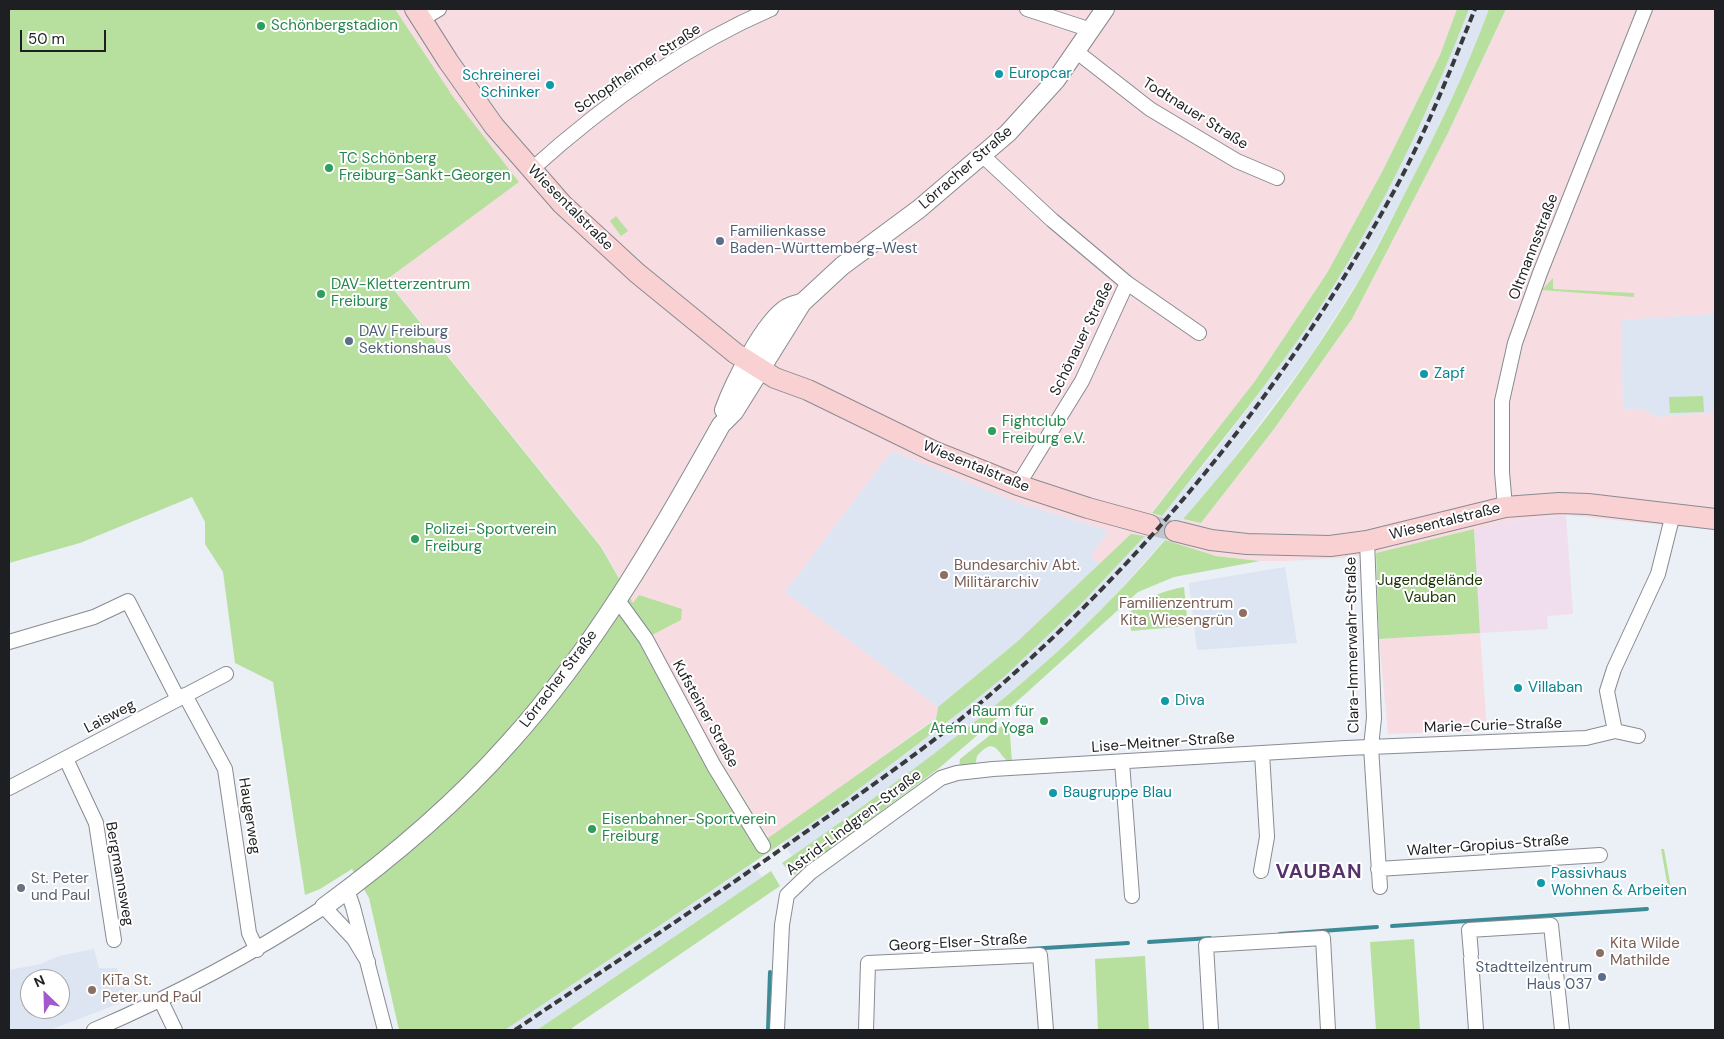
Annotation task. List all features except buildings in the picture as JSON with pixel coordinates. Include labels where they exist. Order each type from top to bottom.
[{"type":"main road","name":"Wiesentalstraße","points":[[419,14],[477,102],[531,170],[579,221],[637,273],[693,317],[707,321],[757,359],[808,390],[933,452],[1018,485],[1088,508],[1150,525]]},
{"type":"main road","name":"Wiesentalstraße","points":[[1175,532],[1211,540],[1292,547],[1330,546],[1367,541],[1505,507],[1588,504],[1715,519]]},
{"type":"street","points":[[419,14],[439,9]]},
{"type":"street","name":"Schopfheimer Straße","points":[[531,170],[565,139],[638,85],[706,42],[771,9]]},
{"type":"street","points":[[1027,9],[1091,30]]},
{"type":"street","name":"Lörracher Straße","points":[[324,906],[347,890],[437,814],[509,744],[585,648],[617,599],[721,425],[724,409],[757,359],[802,302],[842,266],[919,209],[983,156],[1044,94],[1076,52],[1105,9]]},
{"type":"street","name":"Oltmannsstraße","points":[[1505,507],[1502,472],[1502,401],[1515,343],[1543,265],[1645,9]]},
{"type":"street","name":"Todtnauer Straße","points":[[1076,52],[1150,109],[1237,161],[1277,178]]},
{"type":"street","name":"Schönauer Straße","points":[[983,156],[1052,220],[1127,283],[1199,333]]},
{"type":"street","name":"Schönauer Straße","points":[[1018,485],[1082,381],[1127,283]]},
{"type":"street","points":[[1615,731],[1607,691],[1614,669],[1658,574],[1673,514]]},
{"type":"street","name":"Clara-Immerwahr-Straße","points":[[1367,541],[1374,718],[1371,747]]},
{"type":"street","name":"Kufsteiner Straße","points":[[617,599],[646,639],[709,758],[763,846]]},
{"type":"street","name":"Haugerweg","points":[[9,642],[94,617],[128,602],[181,697],[225,769],[249,933],[257,950]]},
{"type":"street","name":"Laisweg","points":[[9,788],[226,674]]},
{"type":"street","name":"Marie-Curie-Straße","points":[[1371,747],[1586,738],[1615,731],[1638,736]]},
{"type":"street","points":[[1371,747],[1380,887]]},
{"type":"street","name":"Lise-Meitner-Straße","points":[[957,773],[993,769],[1371,747]]},
{"type":"street","points":[[1261,871],[1267,837],[1262,753]]},
{"type":"street","name":"Bergmannsweg","points":[[66,759],[96,823],[114,940]]},
{"type":"street","points":[[1122,762],[1132,896]]},
{"type":"street","name":"Astrid-Lindgren-Straße","points":[[777,1030],[782,925],[787,895],[811,872],[941,778],[957,773]]},
{"type":"street","name":"Walter-Gropius-Straße","points":[[1378,869],[1600,855]]},
{"type":"street","points":[[347,890],[385,1030]]},
{"type":"street","points":[[94,1030],[161,1001],[257,950],[324,906],[354,939],[368,962]]},
{"type":"street","points":[[1476,1030],[1469,930],[1551,924],[1562,1030]]},
{"type":"street","points":[[1212,1030],[1206,945],[1323,938],[1328,1030]]},
{"type":"street","name":"Georg-Elser-Straße","points":[[866,1030],[868,963],[1040,955],[1046,1030]]},
{"type":"street","points":[[161,1001],[175,1030]]},
{"type":"shaded area","points":[[395,9],[1457,9],[1440,55],[1383,170],[1327,273],[1255,381],[1152,512],[1162,516],[1145,536],[1131,535],[1100,564],[1090,556],[1109,531],[1013,501],[892,451],[785,592],[938,707],[936,718],[769,838],[712,747],[602,547],[386,279],[519,182],[454,98]]},
{"type":"shaded area","points":[[1469,9],[1489,9],[1472,56],[1423,158],[1363,273],[1311,355],[1219,478],[1110,601],[1048,660],[925,763],[792,856],[783,843],[831,810],[968,706],[1005,676],[1081,604],[1133,549],[1213,454],[1276,371],[1430,105]]},
{"type":"shaded area","points":[[1506,9],[1715,9],[1715,314],[1621,320],[1623,409],[1644,410],[1657,417],[1715,412],[1715,526],[1688,524],[1679,527],[1566,515],[1511,521],[1376,553],[1343,558],[1286,561],[1260,561],[1216,556],[1165,540],[1183,519],[1201,523],[1274,429],[1352,319],[1448,133]]},
{"type":"shaded area","points":[[1715,314],[1715,412],[1657,417],[1644,410],[1623,409],[1621,320]]},
{"type":"shaded area","name":"Bundesarchiv Abt. Militärarchiv","points":[[892,451],[1013,501],[1109,531],[1090,556],[1100,564],[1078,587],[1018,641],[938,707],[785,592]]},
{"type":"shaded area","points":[[1566,515],[1573,614],[1547,616],[1548,629],[1480,633],[1474,529],[1511,521]]},
{"type":"shaded area","name":"Familienzentrum Kita Wiesengrün","points":[[1285,567],[1297,643],[1197,650],[1189,583]]},
{"type":"shaded area","points":[[1480,633],[1487,731],[1388,734],[1379,639]]},
{"type":"shaded area","points":[[752,864],[762,877],[537,1030],[505,1030]]},
{"type":"shaded area","name":"KiTa St. Peter und Paul","points":[[94,949],[99,968],[117,968],[128,1000],[50,1030],[9,1030],[9,970],[41,964],[59,956]]},
{"type":"green space","points":[[9,9],[395,9],[454,98],[519,182],[386,280],[601,547],[633,603],[639,595],[682,609],[681,620],[652,635],[712,747],[768,838],[936,719],[938,707],[1018,641],[1131,534],[1145,536],[1081,604],[1005,676],[968,706],[831,810],[505,1030],[399,1030],[369,898],[352,869],[320,889],[305,895],[273,682],[235,663],[223,572],[205,544],[205,522],[192,497],[80,543],[9,563]]},
{"type":"green space","points":[[1457,9],[1469,9],[1419,127],[1381,204],[1338,279],[1279,367],[1201,467],[1162,516],[1152,513],[1255,381],[1327,273],[1383,170],[1440,55]]},
{"type":"green space","points":[[1489,9],[1506,9],[1448,133],[1352,319],[1274,429],[1201,523],[1183,519],[1280,400],[1324,337],[1364,272],[1440,124],[1471,56]]},
{"type":"green space","points":[[616,216],[628,231],[621,236],[610,221]]},
{"type":"green space","points":[[1553,278],[1553,289],[1634,293],[1634,297],[1542,290]]},
{"type":"green space","points":[[1703,396],[1704,412],[1670,413],[1669,397]]},
{"type":"green space","name":"Jugendgelände Vauban","points":[[1474,529],[1480,633],[1379,639],[1376,553]]},
{"type":"green space","points":[[1165,540],[1216,556],[1260,561],[1174,577],[1138,592],[1023,696],[938,769],[793,876],[782,863],[935,753],[1032,674],[1079,632]]},
{"type":"green space","points":[[1184,587],[1188,626],[1131,631],[1130,612],[1142,602],[1169,590]]},
{"type":"green space","points":[[1009,720],[1012,763],[1007,761],[997,749],[989,747],[977,756],[975,766],[959,769],[960,759]]},
{"type":"green space","points":[[1661,849],[1664,849],[1671,888],[1668,888]]},
{"type":"green space","points":[[771,871],[780,886],[572,1028],[573,1030],[537,1030]]},
{"type":"green space","points":[[1414,939],[1420,1030],[1376,1030],[1370,942]]},
{"type":"green space","points":[[1145,956],[1149,1030],[1098,1030],[1095,959]]},
{"type":"waterway","points":[[1392,926],[1647,909]]},
{"type":"waterway","points":[[1280,934],[1377,927]]},
{"type":"waterway","points":[[1149,942],[1210,938]]},
{"type":"waterway","points":[[1028,949],[1128,943]]},
{"type":"waterway","points":[[768,1030],[770,972]]},
{"type":"tunnel","points":[[1150,525],[1175,531]]},
{"type":"railway","points":[[515,1030],[729,885],[918,752],[985,699],[1047,643],[1107,584],[1163,523],[1216,459],[1267,392],[1314,324],[1359,253],[1411,159],[1449,74],[1475,9]]},
{"type":"place","name":"Schönbergstadion","points":[[261,26]]},
{"type":"place","name":"Europcar","points":[[999,74]]},
{"type":"place","name":"Schreinerei Schinker","points":[[550,85]]},
{"type":"place","name":"TC Schönberg Freiburg-Sankt-Georgen","points":[[329,168]]},
{"type":"place","name":"Familienkasse Baden-Württemberg-West","points":[[720,241]]},
{"type":"place","name":"DAV-Kletterzentrum Freiburg","points":[[321,294]]},
{"type":"place","name":"DAV Freiburg Sektionshaus","points":[[349,341]]},
{"type":"place","name":"Zapf","points":[[1424,374]]},
{"type":"place","name":"Fightclub Freiburg e.V.","points":[[992,431]]},
{"type":"place","name":"Polizei-Sportverein Freiburg","points":[[415,539]]},
{"type":"place","name":"Bundesarchiv Abt. Militärarchiv","points":[[944,575]]},
{"type":"place","name":"Familienzentrum Kita Wiesengrün","points":[[1243,613]]},
{"type":"place","name":"Villaban","points":[[1518,688]]},
{"type":"place","name":"Diva","points":[[1165,701]]},
{"type":"place","name":"Raum für Atem und Yoga","points":[[1044,721]]},
{"type":"place","name":"Baugruppe Blau","points":[[1053,793]]},
{"type":"place","name":"Eisenbahner-Sportverein Freiburg","points":[[592,829]]},
{"type":"place","name":"Passivhaus Wohnen & Arbeiten","points":[[1541,883]]},
{"type":"place","name":"St. Peter und Paul","points":[[21,888]]},
{"type":"place","name":"Kita Wilde Mathilde","points":[[1600,953]]},
{"type":"place","name":"Stadtteilzentrum Haus 037","points":[[1602,977]]},
{"type":"place","name":"KiTa St. Peter und Paul","points":[[92,990]]},
{"type":"district","name":"VAUBAN","points":[[1319,873]]}]
